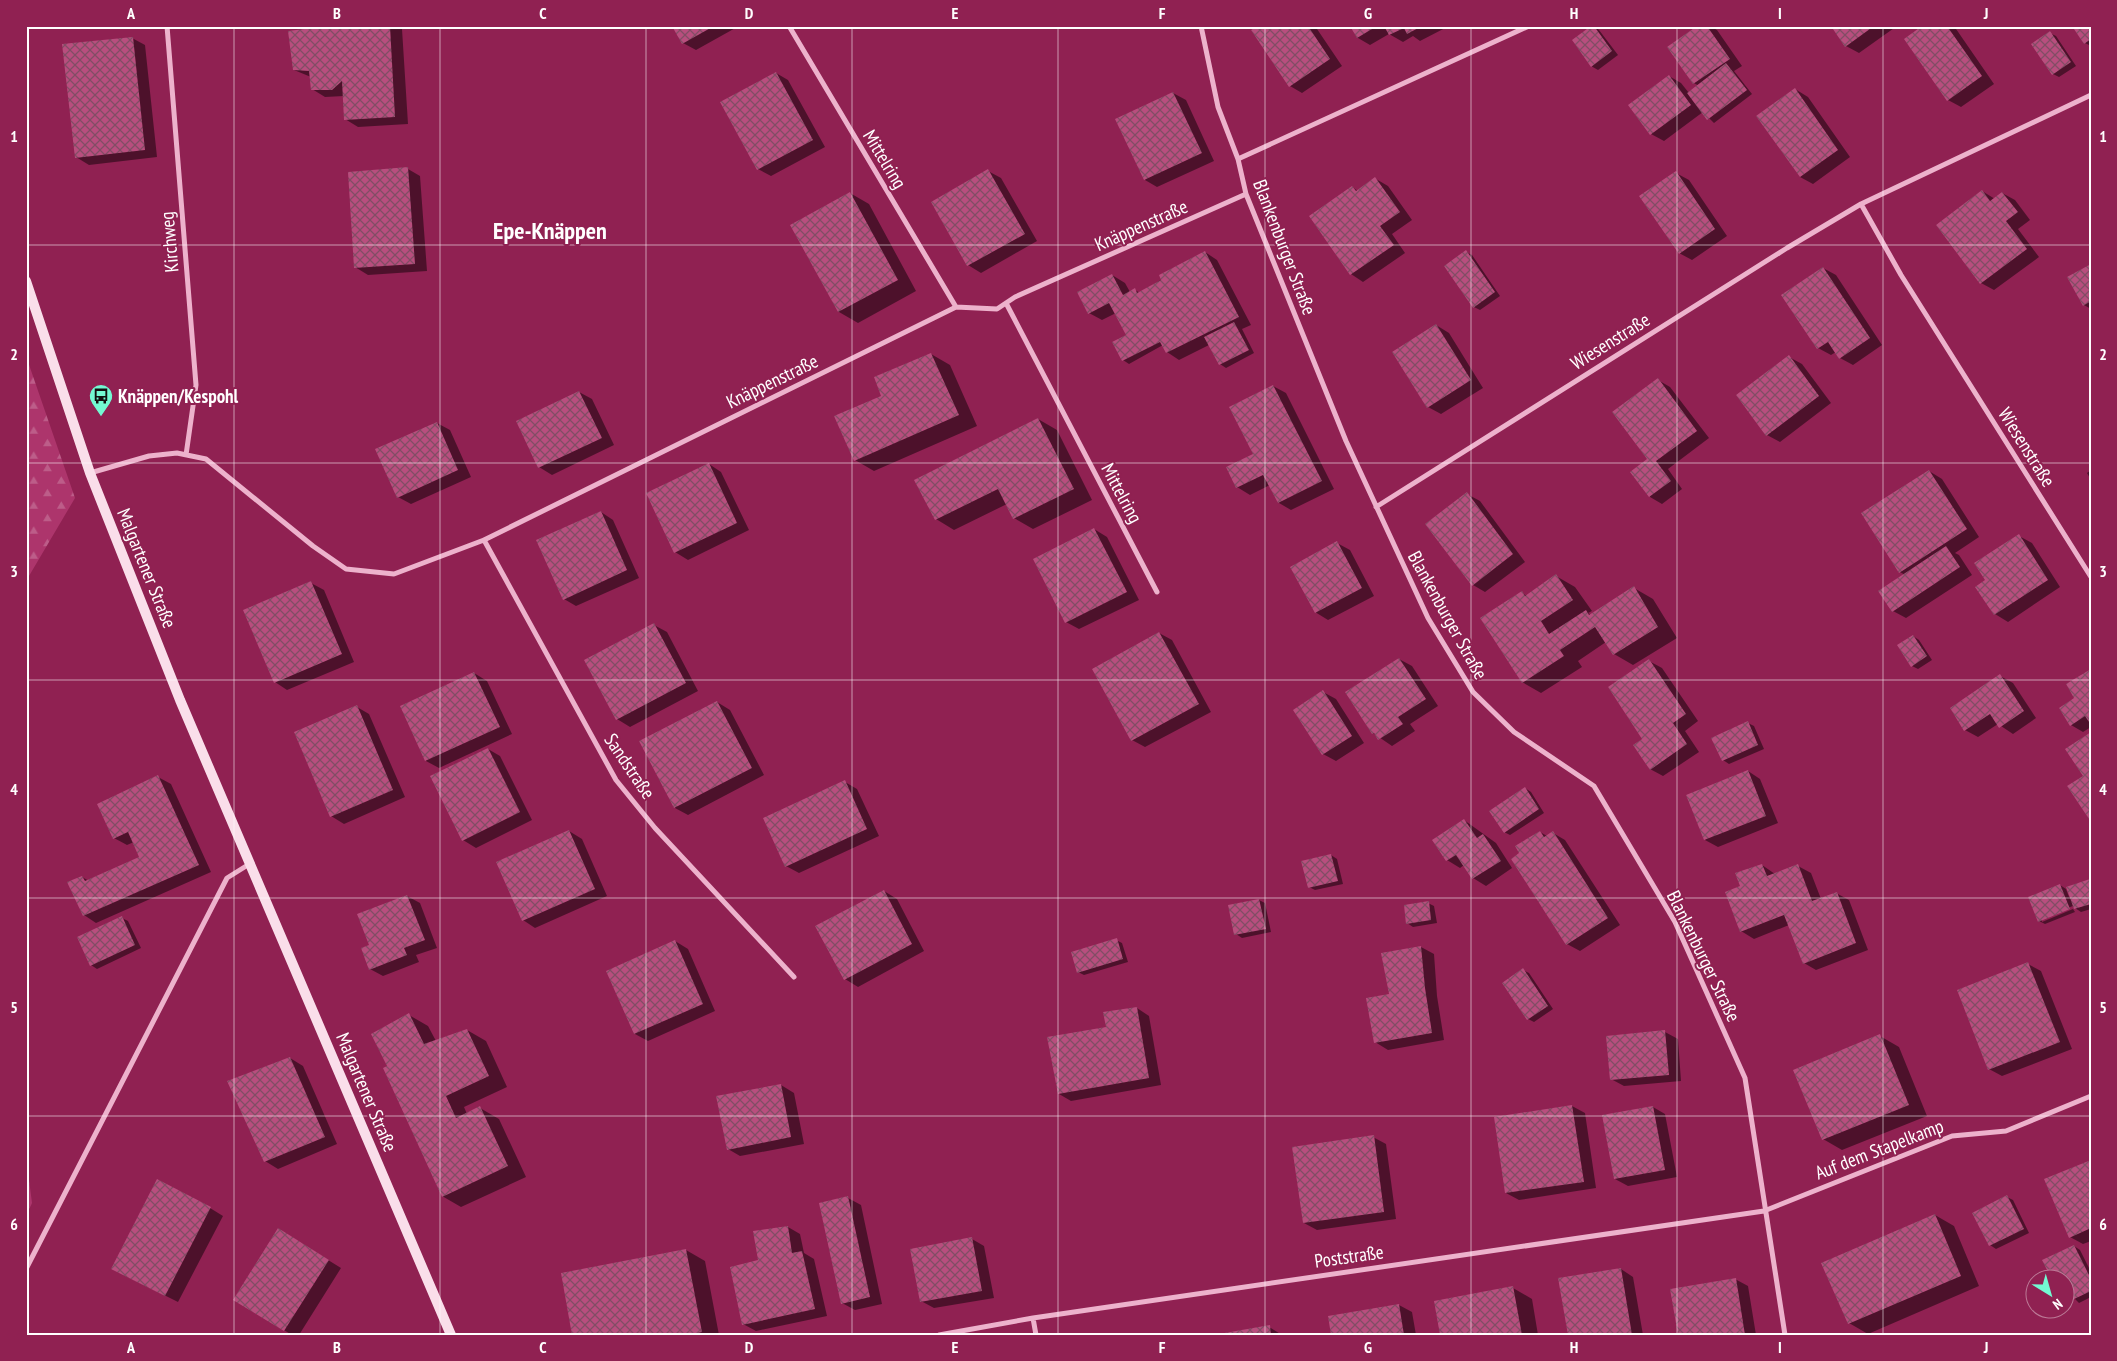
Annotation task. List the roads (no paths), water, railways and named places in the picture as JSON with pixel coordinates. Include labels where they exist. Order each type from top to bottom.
[{"type":"street","name":"Kirchweg","points":[[167,26],[196,385],[186,455]]},
{"type":"street","name":"Mittelring","points":[[789,26],[956,307]]},
{"type":"street","name":"Blankenburger Straße","points":[[1201,26],[1218,107],[1238,159],[1246,194],[1346,441],[1428,618],[1473,692],[1514,732],[1594,786],[1675,922],[1745,1078],[1764,1211],[1785,1335]]},
{"type":"street","points":[[1238,159],[1529,26]]},
{"type":"street","name":"Wiesenstraße","points":[[1376,507],[1787,248],[1861,204],[2091,95]]},
{"type":"street","name":"Knäppenstraße","points":[[186,455],[206,459],[313,546],[346,569],[394,574],[484,540],[956,307],[997,309],[1015,296],[1246,194]]},
{"type":"street","name":"Wiesenstraße","points":[[1861,204],[1901,275],[2091,577]]},
{"type":"street","name":"Malgartener Straße","points":[[26,281],[90,473],[180,700],[451,1335]]},
{"type":"street","name":"Mittelring","points":[[1006,303],[1157,592]]},
{"type":"street","points":[[90,473],[148,456],[177,453],[186,455]]},
{"type":"street","name":"Sandstraße","points":[[484,540],[616,780],[655,828],[794,978]]},
{"type":"street","points":[[26,1269],[227,878],[251,863]]},
{"type":"street","name":"Auf dem Stapelkamp","points":[[1764,1211],[1952,1136],[2006,1131],[2091,1096]]},
{"type":"street","name":"Poststraße","points":[[939,1335],[1033,1318],[1764,1211]]},
{"type":"street","points":[[1033,1318],[1036,1335]]},
{"type":"place","name":"Knäppen/Kespohl","points":[[101,417]]},
{"type":"district","name":"Epe-Knäppen","points":[[550,231]]}]
